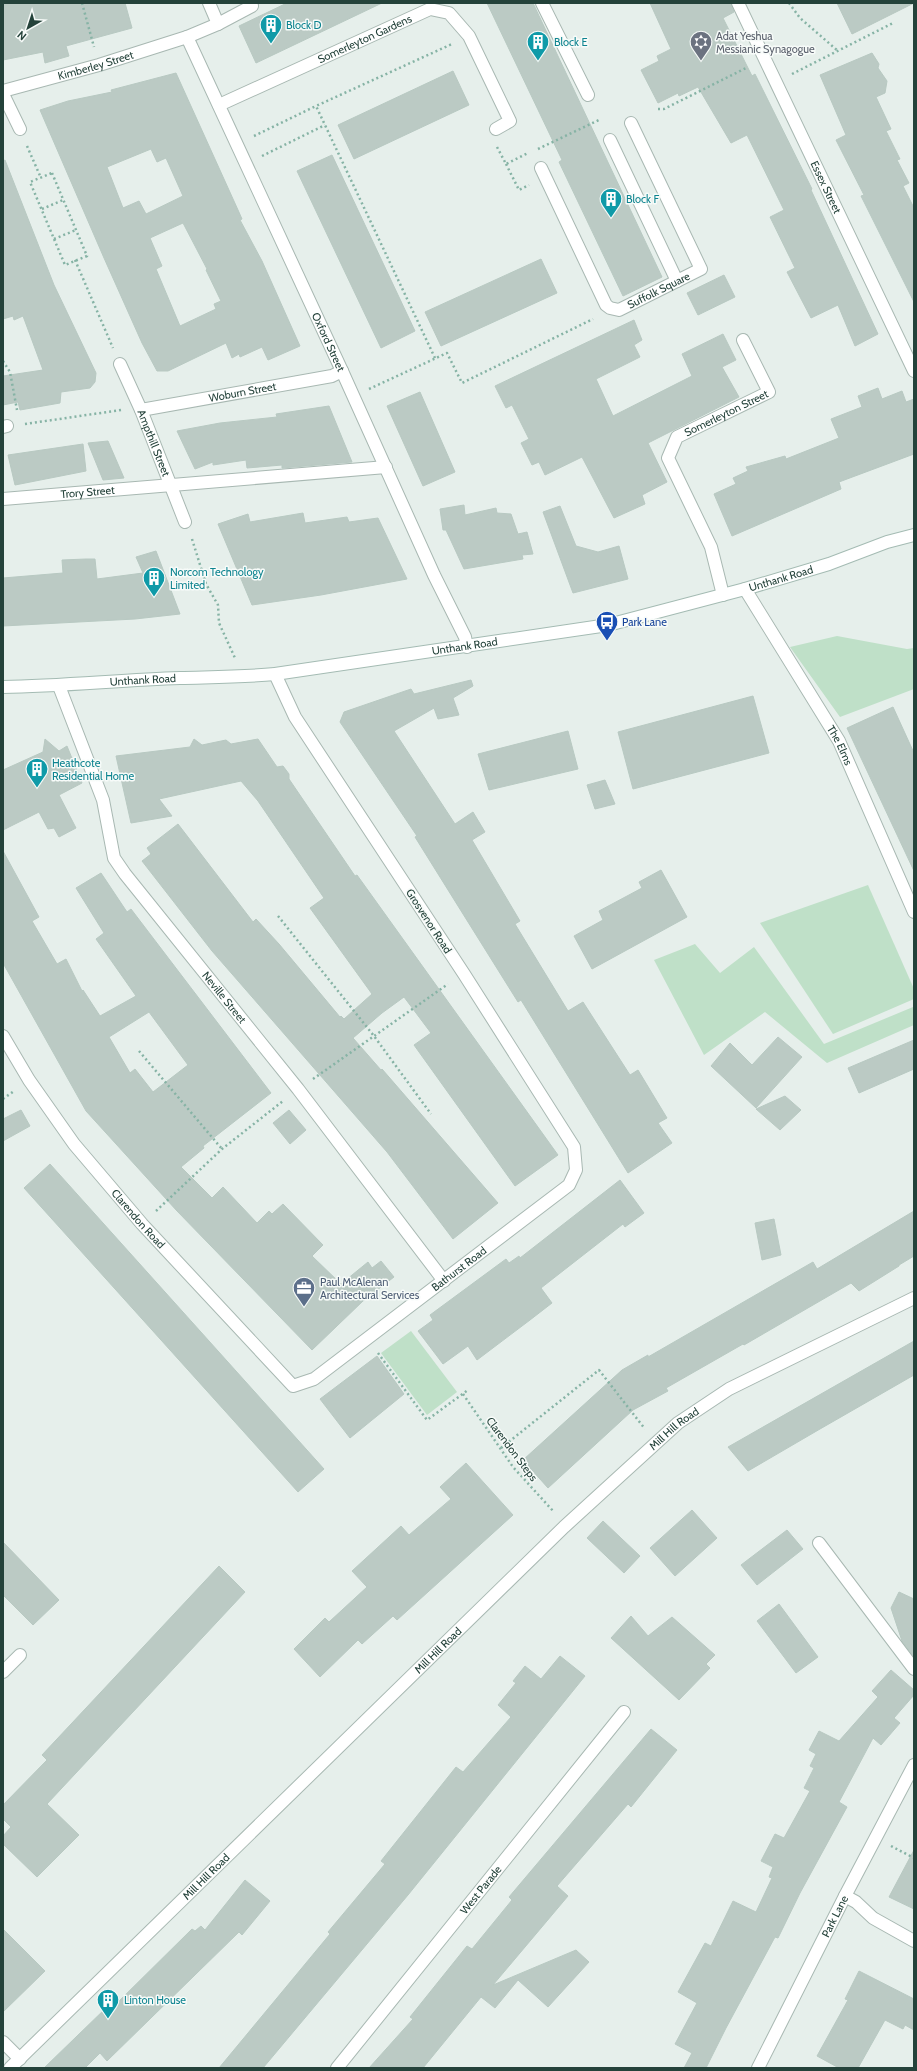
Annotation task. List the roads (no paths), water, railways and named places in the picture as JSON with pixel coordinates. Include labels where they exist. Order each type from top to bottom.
[{"type":"street","points":[[209,3],[218,24]]},
{"type":"street","points":[[542,3],[588,95]]},
{"type":"street","name":"Essex Street","points":[[738,3],[778,83],[914,371]]},
{"type":"street","name":"Kimberley Street","points":[[20,128],[3,92],[99,65],[187,37],[218,24],[252,6]]},
{"type":"street","name":"Somerleyton Gardens","points":[[219,105],[430,9],[449,13],[469,36],[510,121],[496,129]]},
{"type":"street","name":"Oxford Street","points":[[187,37],[354,396],[434,575],[465,637],[467,647]]},
{"type":"street","name":"Suffolk Square","points":[[543,173],[606,305],[610,308],[619,310],[701,269],[631,122]]},
{"type":"street","points":[[610,140],[677,281]]},
{"type":"street","name":"Somerleyton Street","points":[[723,595],[711,547],[668,458],[677,437],[769,392],[743,340]]},
{"type":"street","name":"Ampthill Street","points":[[120,364],[172,485],[185,522]]},
{"type":"street","name":"Woburn Street","points":[[141,410],[332,376],[342,371]]},
{"type":"street","name":"Trory Street","points":[[3,499],[386,467]]},
{"type":"street","name":"Unthank Road","points":[[3,687],[59,686],[180,678],[241,678],[467,647],[608,625],[745,589],[829,564],[887,542],[914,535]]},
{"type":"street","name":"The Elms","points":[[745,589],[839,741],[914,912]]},
{"type":"street","name":"Grosvenor Road","points":[[275,674],[295,717],[464,974],[574,1147],[576,1170]]},
{"type":"street","name":"Neville Street","points":[[59,686],[103,800],[114,858],[125,874],[298,1089],[444,1281]]},
{"type":"street","name":"Clarendon Road","points":[[3,1036],[29,1080],[74,1144],[142,1224],[293,1386]]},
{"type":"street","name":"Bathurst Road","points":[[293,1386],[314,1379],[367,1340],[569,1185],[576,1170]]},
{"type":"street","name":"Mill Hill Road","points":[[10,2068],[564,1527],[678,1423],[729,1389],[914,1298]]},
{"type":"street","points":[[819,1543],[914,1670]]},
{"type":"street","points":[[3,1672],[20,1655]]},
{"type":"street","name":"West Parade","points":[[337,2068],[624,1712]]},
{"type":"street","name":"Park Lane","points":[[758,2068],[845,1896],[914,1765]]},
{"type":"street","points":[[845,1896],[856,1902],[872,1918],[914,1941]]},
{"type":"street","points":[[3,2042],[20,2058]]},
{"type":"place","name":"Block D","points":[[271,44]]},
{"type":"place","name":"Block E","points":[[538,62]]},
{"type":"place","name":"Adat Yeshua Messianic Synagogue","points":[[701,62]]},
{"type":"place","name":"Block F","points":[[611,218]]},
{"type":"place","name":"Norcom Technology Limited","points":[[154,598]]},
{"type":"place","name":"Park Lane","points":[[607,642]]},
{"type":"place","name":"Heathcote Residential Home","points":[[37,788]]},
{"type":"place","name":"Paul McAlenan Architectural Services","points":[[304,1308]]},
{"type":"place","name":"Linton House","points":[[108,2020]]}]
